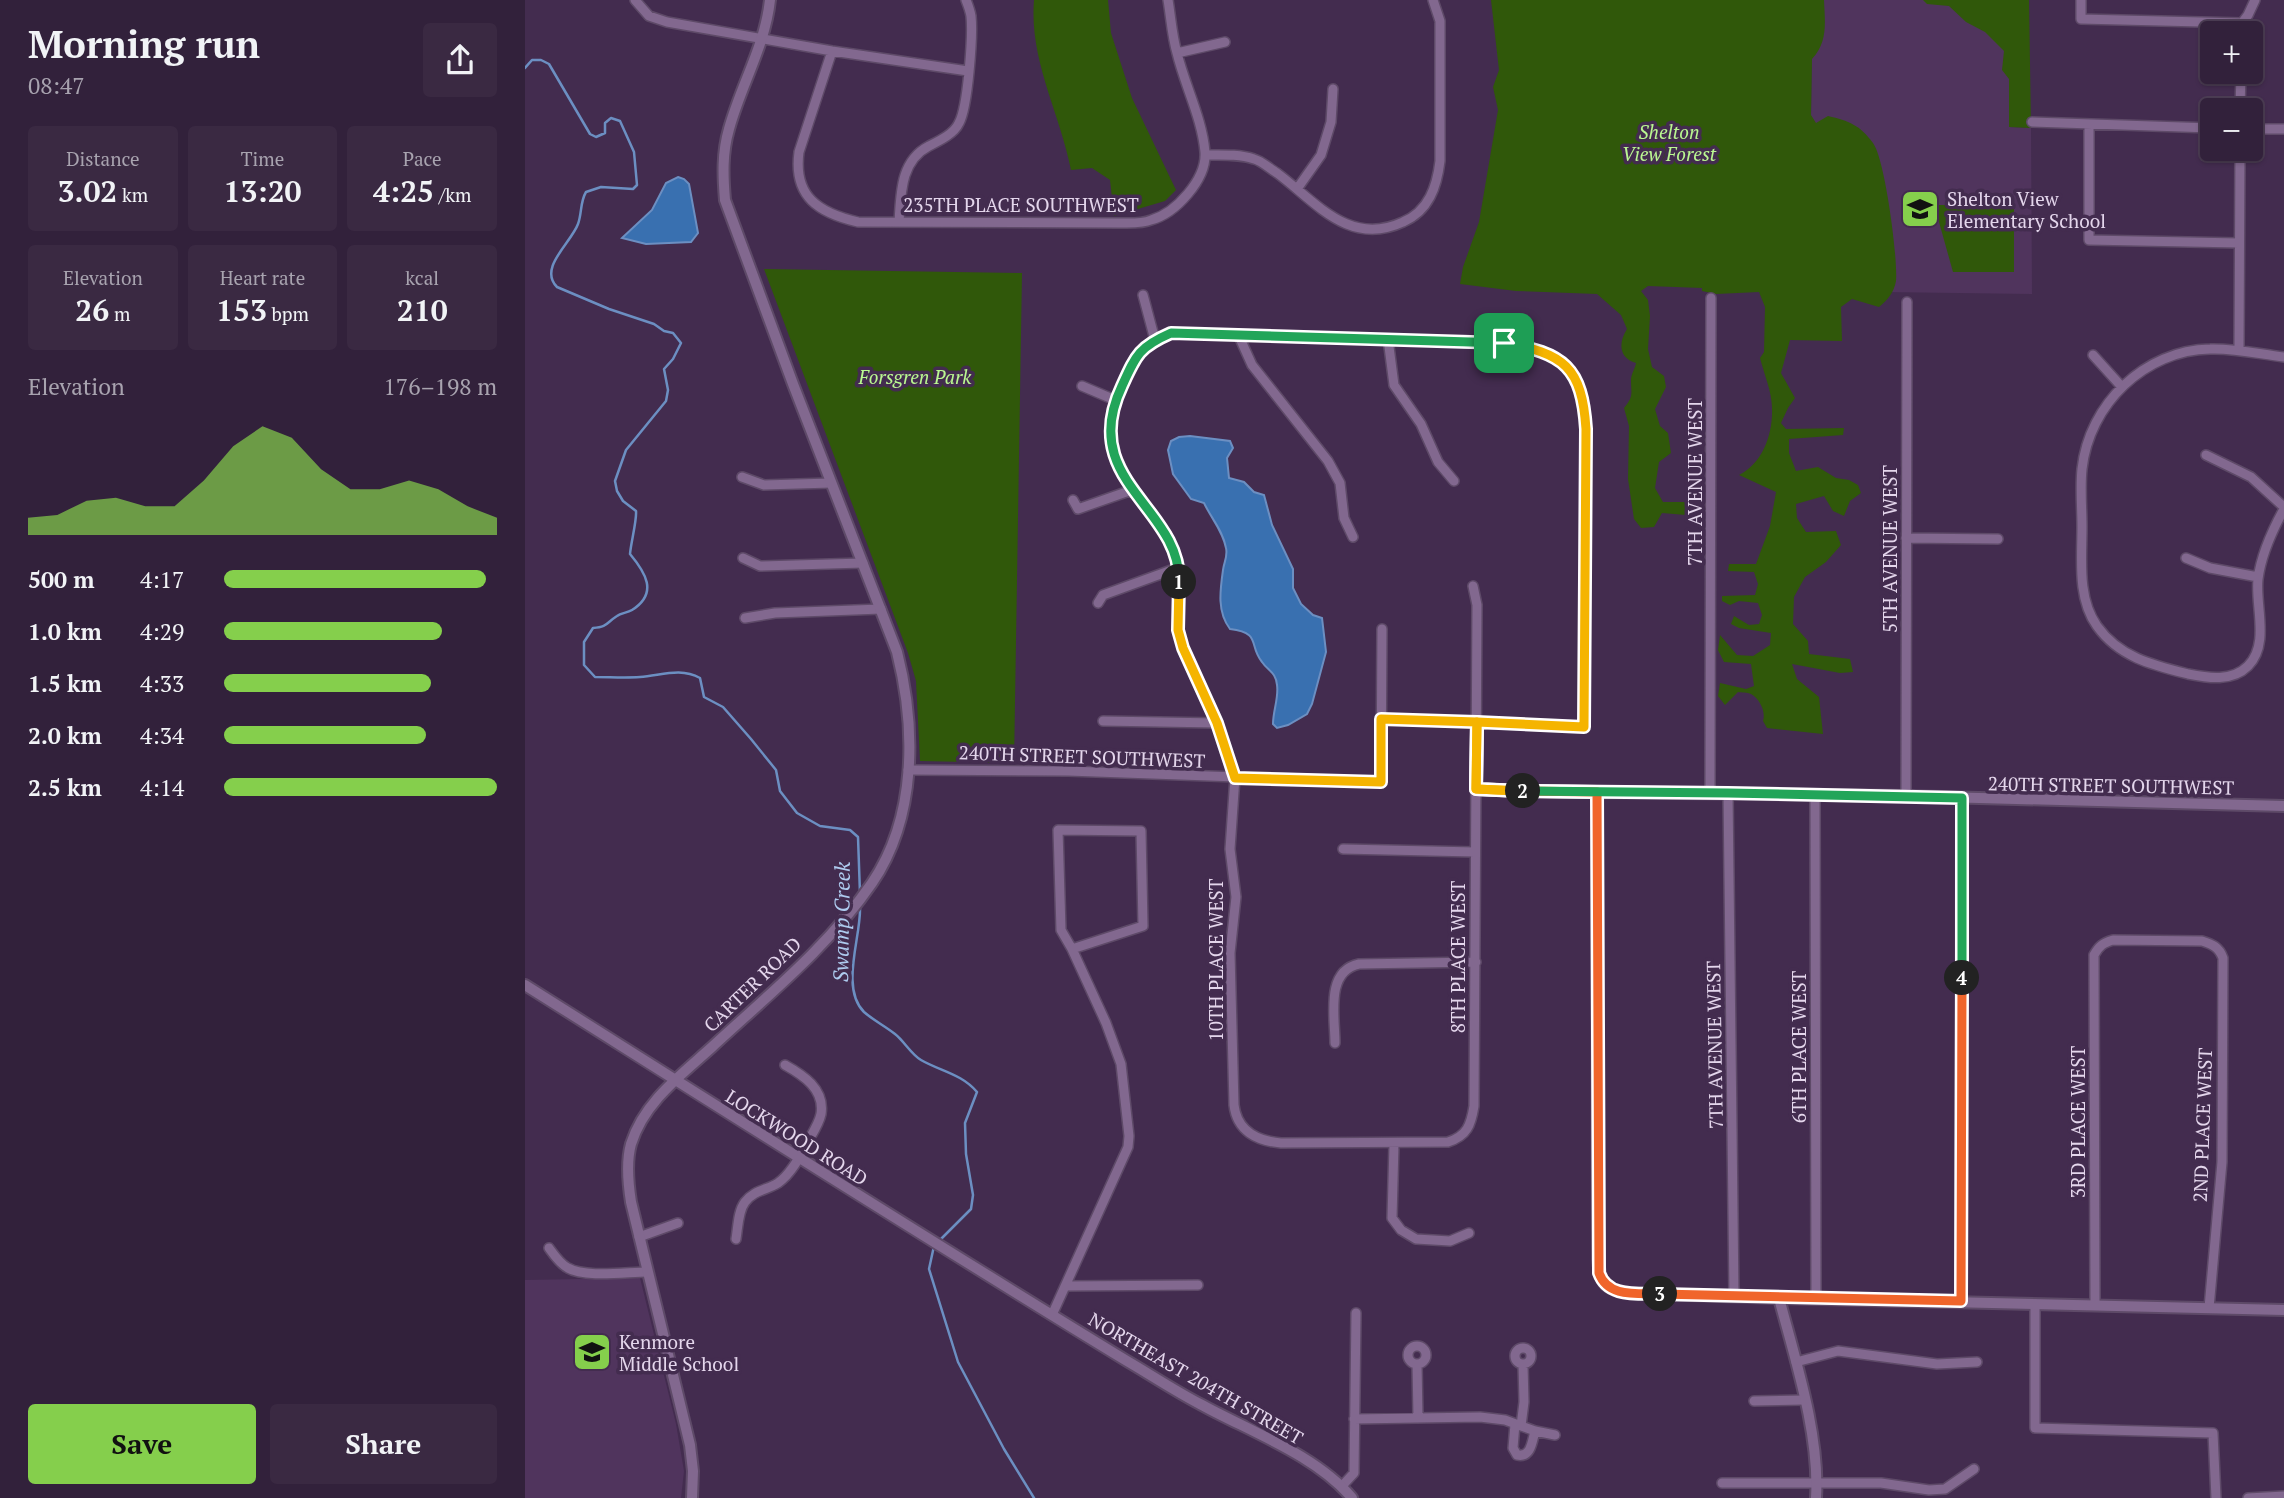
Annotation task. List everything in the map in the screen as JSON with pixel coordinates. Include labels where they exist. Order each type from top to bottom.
[{"type":"street","points":[[635,0],[649,16],[667,22],[968,72]]},
{"type":"street","name":"CARTER ROAD","points":[[692,1498],[690,1446],[628,1183],[631,1145],[639,1126],[657,1098],[785,979],[843,920],[873,882],[889,852],[901,819],[908,770],[907,706],[897,652],[725,200],[723,174],[729,129],[764,38],[770,0]]},
{"type":"street","points":[[899,222],[902,180],[910,163],[922,150],[943,139],[959,124],[971,42],[971,14],[966,0]]},
{"type":"street","points":[[1168,0],[1177,53],[1199,122],[1206,155],[1256,159],[1297,189],[1320,211],[1343,223],[1366,230],[1388,229],[1409,220],[1424,206],[1437,184],[1440,161],[1440,21],[1433,0]]},
{"type":"street","points":[[2081,0],[2081,19],[2200,26]]},
{"type":"street","points":[[2246,21],[2255,0]]},
{"type":"street","points":[[1177,53],[1225,42]]},
{"type":"street","name":"235TH PLACE SOUTHWEST","points":[[832,51],[799,152],[797,168],[801,185],[809,198],[835,217],[858,222],[1150,221],[1166,214],[1188,194],[1206,155]]},
{"type":"street","points":[[1297,189],[1321,155],[1331,122],[1333,89]]},
{"type":"street","points":[[2032,122],[2200,128]]},
{"type":"street","points":[[2089,125],[2089,240],[2239,243]]},
{"type":"street","points":[[2263,129],[2284,129]]},
{"type":"street","points":[[2239,349],[2240,161]]},
{"type":"street","points":[[1143,295],[1155,340]]},
{"type":"street","name":"7TH AVENUE WEST","points":[[1710,792],[1711,298]]},
{"type":"street","name":"5TH AVENUE WEST","points":[[1906,796],[1907,302]]},
{"type":"street","points":[[1235,778],[1217,723],[1183,648],[1178,630],[1180,567],[1166,534],[1132,490],[1111,447],[1111,418],[1115,400],[1134,360],[1144,347],[1171,333],[1504,343],[1546,353],[1561,361],[1573,373],[1584,403],[1586,429],[1584,727],[1381,719],[1382,629]]},
{"type":"street","points":[[1238,334],[1252,365],[1328,461],[1340,483],[1344,518],[1353,537]]},
{"type":"street","points":[[1388,339],[1394,385],[1421,424],[1438,462],[1454,481]]},
{"type":"street","points":[[2206,454],[2251,477],[2284,508],[2276,523],[2258,577],[2259,644],[2250,664],[2234,675],[2206,678],[2159,667],[2129,656],[2111,643],[2095,624],[2082,581],[2082,469],[2085,450],[2108,403],[2121,386],[2143,369],[2177,354],[2207,349],[2239,349],[2284,357]]},
{"type":"street","points":[[2093,355],[2121,386]]},
{"type":"street","points":[[1082,386],[1115,400]]},
{"type":"street","points":[[742,477],[764,485],[831,483]]},
{"type":"street","points":[[1073,500],[1078,509],[1132,490]]},
{"type":"street","points":[[1906,538],[1998,539]]},
{"type":"street","points":[[743,558],[760,566],[863,562]]},
{"type":"street","points":[[2186,558],[2210,568],[2258,577]]},
{"type":"street","points":[[1098,603],[1103,594],[1180,567]]},
{"type":"street","name":"8TH PLACE WEST","points":[[1394,1144],[1448,1142],[1458,1139],[1471,1125],[1474,1106],[1477,606],[1473,586]]},
{"type":"street","points":[[745,618],[775,613],[881,609]]},
{"type":"street","name":"240TH STREET SOUTHWEST","points":[[908,770],[1068,771],[1381,782],[1381,719]]},
{"type":"street","points":[[1103,721],[1217,723]]},
{"type":"street","name":"10TH PLACE WEST","points":[[1235,778],[1230,849],[1235,897],[1230,953],[1235,1116],[1252,1136],[1266,1142],[1394,1144]]},
{"type":"street","name":"240TH STREET SOUTHWEST","points":[[1476,789],[1815,794],[2284,806]]},
{"type":"street","points":[[1597,792],[1598,1259],[1599,1273],[1607,1287],[1630,1293],[1734,1297],[2284,1310]]},
{"type":"street","name":"7TH AVENUE WEST","points":[[1728,793],[1734,1297]]},
{"type":"street","name":"6TH PLACE WEST","points":[[1815,794],[1817,1299]]},
{"type":"street","points":[[1961,1301],[1962,798]]},
{"type":"street","points":[[1052,1315],[1128,1147],[1129,1122],[1121,1064],[1106,1023],[1061,930],[1058,830],[1141,831],[1143,926],[1072,949]]},
{"type":"street","points":[[1343,849],[1475,852]]},
{"type":"street","name":"2ND PLACE WEST","points":[[2103,943],[2113,940],[2202,941],[2215,945],[2223,958],[2222,1162],[2209,1308]]},
{"type":"street","name":"3RD PLACE WEST","points":[[2095,1305],[2094,955],[2103,943]]},
{"type":"street","points":[[1335,1043],[1335,986],[1348,966],[1476,962]]},
{"type":"street","name":"LOCKWOOD ROAD","points":[[525,985],[674,1081],[1052,1315]]},
{"type":"street","points":[[736,1239],[741,1208],[745,1202],[752,1194],[778,1183],[799,1159],[821,1116],[822,1107],[815,1087],[806,1076],[785,1065]]},
{"type":"street","points":[[1394,1144],[1392,1218],[1401,1230],[1416,1240],[1450,1241],[1469,1233]]},
{"type":"street","points":[[639,1237],[678,1223]]},
{"type":"street","points":[[549,1248],[569,1269],[580,1273],[647,1272]]},
{"type":"street","points":[[1066,1286],[1198,1285]]},
{"type":"street","points":[[1779,1298],[1815,1453],[1816,1498]]},
{"type":"street","points":[[2035,1304],[2035,1428],[2213,1433],[2216,1498]]},
{"type":"street","points":[[1342,1486],[1354,1473],[1356,1313]]},
{"type":"street","name":"NORTHEAST 204TH STREET","points":[[1052,1315],[1197,1403],[1287,1449],[1342,1486],[1352,1498]]},
{"type":"street","points":[[1795,1362],[1838,1351],[1937,1364],[1977,1362]]},
{"type":"street","points":[[1417,1364],[1418,1417]]},
{"type":"street","points":[[1523,1365],[1524,1402],[1513,1448],[1517,1455],[1527,1454],[1535,1431]]},
{"type":"street","points":[[1754,1401],[1804,1400]]},
{"type":"street","points":[[1354,1419],[1480,1417],[1555,1435]]},
{"type":"street","points":[[1722,1483],[1881,1483],[1929,1490],[1945,1489],[1974,1469]]},
{"type":"street","points":[[2248,1498],[2284,1496]]},
{"type":"shaded area","name":"Shelton View Elementary School","points":[[1813,0],[2008,0],[2010,127],[2031,128],[2032,294],[1808,291]]},
{"type":"shaded area","name":"Kenmore Middle School","points":[[640,1278],[676,1424],[684,1471],[681,1498],[525,1498],[525,1280]]},
{"type":"green space","points":[[1034,0],[1108,0],[1111,33],[1132,98],[1176,190],[1165,201],[1114,216],[1110,180],[1092,168],[1071,170],[1036,44]]},
{"type":"green space","name":"Shelton View Forest","points":[[1491,0],[1824,0],[1823,39],[1812,59],[1811,115],[1816,123],[1828,116],[1848,122],[1859,128],[1873,143],[1886,188],[1893,231],[1896,281],[1888,299],[1879,307],[1852,299],[1841,307],[1842,341],[1790,340],[1781,373],[1795,398],[1781,423],[1786,429],[1844,428],[1843,435],[1789,439],[1789,453],[1796,471],[1818,467],[1836,478],[1858,485],[1861,493],[1850,501],[1844,516],[1833,511],[1824,496],[1796,504],[1797,518],[1806,532],[1836,531],[1841,545],[1826,562],[1805,577],[1794,597],[1793,624],[1808,641],[1809,654],[1850,659],[1853,672],[1840,673],[1792,664],[1797,679],[1819,697],[1823,734],[1767,728],[1761,706],[1751,694],[1738,692],[1725,705],[1718,696],[1720,683],[1746,689],[1754,686],[1751,664],[1724,662],[1718,650],[1720,635],[1737,655],[1753,656],[1770,645],[1771,633],[1739,628],[1731,624],[1734,616],[1749,625],[1759,624],[1762,615],[1758,603],[1739,601],[1730,605],[1722,601],[1722,596],[1755,595],[1758,584],[1754,572],[1728,571],[1729,564],[1756,564],[1770,526],[1776,492],[1739,475],[1760,455],[1771,428],[1771,396],[1760,358],[1764,352],[1765,307],[1759,292],[1716,294],[1702,291],[1702,288],[1648,286],[1641,291],[1648,300],[1648,349],[1652,367],[1664,376],[1666,387],[1655,409],[1660,426],[1668,433],[1671,453],[1659,462],[1655,488],[1663,502],[1690,502],[1697,512],[1686,515],[1662,513],[1654,527],[1641,528],[1634,519],[1628,479],[1629,426],[1624,408],[1631,398],[1631,378],[1636,363],[1623,354],[1621,345],[1627,329],[1621,315],[1597,294],[1516,291],[1460,284],[1463,267],[1479,222],[1498,110],[1493,87],[1499,70]]},
{"type":"green space","points":[[1923,0],[2029,0],[2031,128],[2009,127],[2009,79],[2002,70],[2004,51],[1985,32],[1966,22],[1949,6],[1927,4]]},
{"type":"green space","points":[[1938,205],[2009,205],[2014,209],[2014,272],[1953,272],[1939,222]]},
{"type":"green space","name":"Forsgren Park","points":[[764,269],[1022,273],[1014,763],[920,761],[916,681],[908,653]]},
{"type":"water","points":[[678,177],[689,184],[698,233],[691,242],[646,244],[622,238],[652,210],[666,183]]},
{"type":"water","points":[[1190,436],[1230,441],[1233,448],[1227,458],[1229,478],[1244,482],[1254,492],[1264,495],[1272,525],[1293,569],[1293,588],[1301,604],[1313,615],[1322,618],[1326,652],[1312,704],[1307,714],[1288,725],[1277,728],[1273,724],[1277,694],[1275,677],[1258,656],[1247,633],[1230,629],[1223,616],[1220,593],[1227,554],[1222,536],[1204,503],[1191,499],[1173,474],[1168,450],[1171,441]]},
{"type":"waterway","name":"Swamp Creek","points":[[525,68],[532,60],[549,64],[590,134],[596,137],[605,133],[605,123],[611,118],[620,121],[634,152],[637,185],[633,189],[601,187],[586,192],[578,224],[553,264],[552,280],[557,287],[673,333],[681,343],[664,369],[668,390],[666,401],[626,450],[615,481],[623,501],[636,511],[630,554],[647,582],[645,597],[632,610],[619,615],[604,626],[593,628],[584,642],[584,665],[595,677],[685,673],[700,678],[704,697],[723,707],[776,770],[780,791],[797,813],[820,826],[850,830],[858,837],[860,894]]},
{"type":"waterway","name":"Swamp Creek","points":[[860,908],[852,976],[857,1002],[864,1012],[895,1034],[917,1057],[958,1077],[977,1092],[965,1123],[966,1154],[973,1195],[971,1209],[939,1241]]},
{"type":"waterway","name":"Swamp Creek","points":[[934,1246],[929,1269],[958,1362],[1004,1449],[1034,1498]]},
{"type":"place","name":"Shelton View Elementary School","points":[[1920,209]]},
{"type":"place","name":"Kenmore Middle School","points":[[592,1352]]},
{"type":"route","points":[[1504,343],[1171,333],[1144,347],[1134,360],[1115,400],[1111,418],[1111,447],[1132,490],[1166,534],[1180,567],[1178,630],[1183,648],[1217,723],[1235,778],[1381,782],[1381,719],[1477,722],[1476,789],[1597,792],[1598,1259],[1602,1281],[1612,1290],[1630,1293],[1961,1301],[1962,798],[1476,789],[1477,722],[1584,727],[1584,403],[1573,373],[1561,361],[1528,347],[1504,343]]}]
